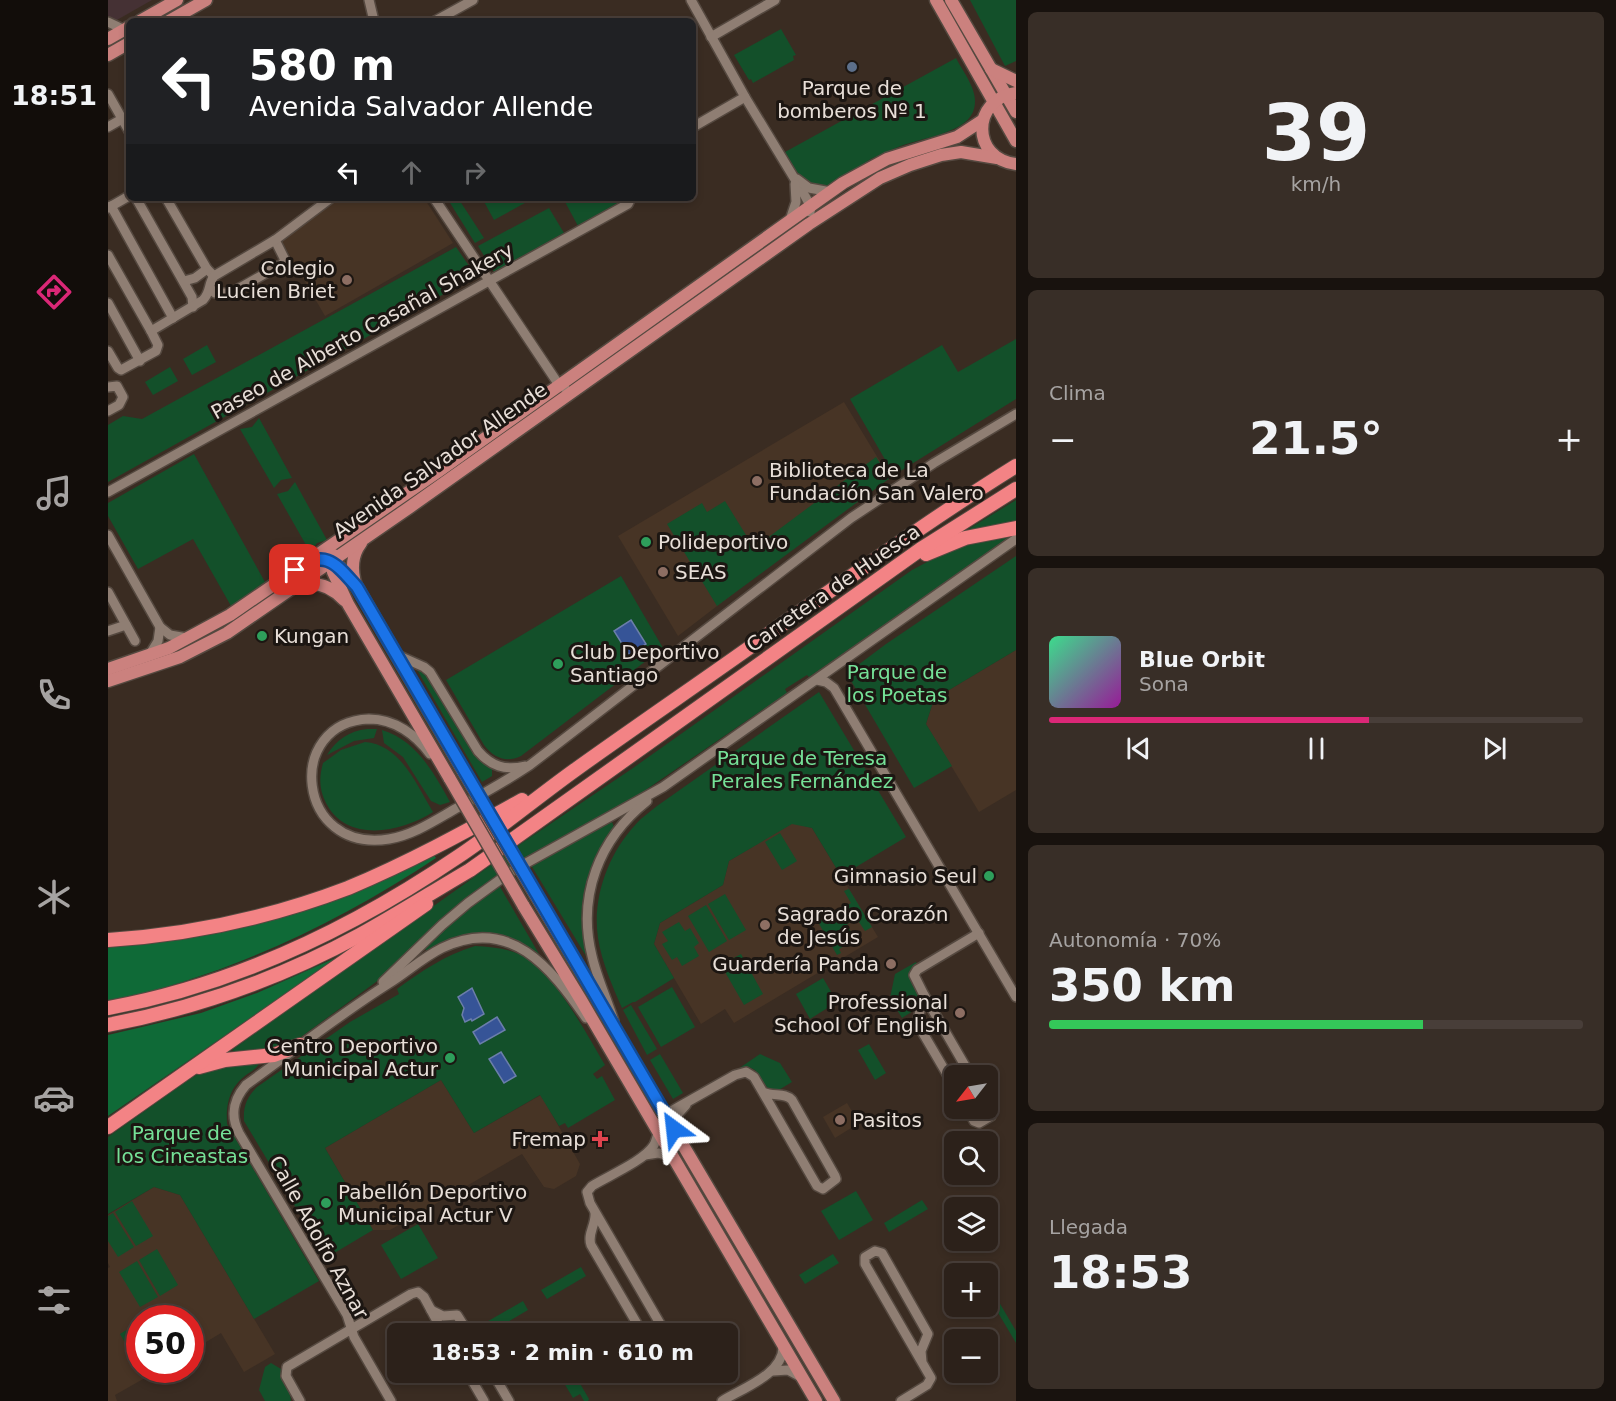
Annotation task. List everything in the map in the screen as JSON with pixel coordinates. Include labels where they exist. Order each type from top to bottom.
[{"type":"highway","name":"Carretera de Huesca","points":[[108,1008],[155,998],[280,955],[340,928],[398,895],[461,854],[574,771],[936,517],[1016,466]]},
{"type":"highway","name":"Carretera de Huesca","points":[[108,1025],[172,1011],[212,999],[290,969],[360,935],[470,870],[962,522],[1016,489]]},
{"type":"highway","points":[[880,580],[942,546],[973,536],[1016,528]]},
{"type":"highway","points":[[108,940],[200,929],[266,914],[346,888],[428,852],[574,771]]},
{"type":"highway","points":[[108,1127],[407,919],[470,870]]},
{"type":"highway","points":[[176,1079],[210,1064],[225,1060],[274,1055],[300,1045]]},
{"type":"main road","points":[[145,18],[177,0]]},
{"type":"main road","points":[[173,18],[206,0]]},
{"type":"main road","points":[[936,0],[1016,141]]},
{"type":"main road","points":[[951,0],[991,69],[1011,94],[1016,112]]},
{"type":"main road","points":[[108,39],[126,31]]},
{"type":"main road","points":[[108,55],[126,46]]},
{"type":"main road","points":[[991,69],[1016,81]]},
{"type":"main road","points":[[997,158],[989,151],[984,141],[983,120],[993,102],[1011,94]]},
{"type":"main road","name":"Avenida Salvador Allende","points":[[108,669],[169,648],[230,615],[831,192],[887,159],[957,137],[983,120]]},
{"type":"main road","name":"Avenida Salvador Allende","points":[[108,681],[161,664],[200,648],[227,633],[808,224],[880,178],[927,158],[961,152],[997,158],[1016,164]]},
{"type":"main road","name":"Avenida Salvador Allende","points":[[332,561],[345,536]]},
{"type":"main road","points":[[357,587],[353,574],[353,558],[366,536]]},
{"type":"main road","name":"Avenida Salvador Allende","points":[[305,562],[322,559],[332,561]]},
{"type":"main road","points":[[332,561],[357,587],[536,897],[834,1401]]},
{"type":"main road","points":[[332,561],[335,578],[348,604],[816,1401]]},
{"type":"main road","points":[[293,588],[306,584],[318,584],[334,591],[348,604]]},
{"type":"street","points":[[369,0],[374,18]]},
{"type":"street","points":[[440,18],[473,0]]},
{"type":"street","points":[[691,0],[745,97],[811,207],[808,224]]},
{"type":"street","points":[[711,36],[775,0]]},
{"type":"street","points":[[108,22],[126,29]]},
{"type":"street","points":[[108,94],[126,126]]},
{"type":"street","points":[[696,125],[745,97]]},
{"type":"street","points":[[108,127],[122,119]]},
{"type":"street","points":[[791,173],[809,188],[831,192]]},
{"type":"street","points":[[787,224],[794,214],[796,202],[796,186],[791,173]]},
{"type":"street","points":[[126,198],[110,207],[174,318]]},
{"type":"street","points":[[138,201],[194,299],[193,307]]},
{"type":"street","points":[[151,331],[193,307],[205,298],[210,288],[210,273],[168,201]]},
{"type":"street","points":[[184,281],[210,273],[275,240],[327,201]]},
{"type":"street","points":[[437,201],[559,385]]},
{"type":"street","name":"Paseo de Alberto Casañal Shakery","points":[[108,492],[628,204],[630,201]]},
{"type":"street","points":[[210,288],[215,293],[229,294],[282,264],[285,256],[275,240]]},
{"type":"street","points":[[108,255],[151,331],[158,348],[140,361],[121,370],[108,352]]},
{"type":"street","points":[[721,271],[724,285]]},
{"type":"street","points":[[108,303],[140,361]]},
{"type":"street","name":"Avenida Salvador Allende","points":[[559,385],[572,391]]},
{"type":"street","points":[[108,387],[117,386],[123,396],[119,405],[108,411]]},
{"type":"street","points":[[449,778],[410,733],[397,725],[371,719],[349,724],[326,739],[315,757],[310,781],[315,802],[329,824],[351,836],[378,840],[401,836],[429,824],[493,789],[530,765],[843,524],[934,463],[1016,414]]},
{"type":"street","points":[[108,535],[162,628],[169,648],[168,655],[161,664]]},
{"type":"street","points":[[370,995],[442,925],[512,871],[663,787],[1016,539]]},
{"type":"street","points":[[108,592],[135,641]]},
{"type":"street","points":[[108,631],[126,625]]},
{"type":"street","points":[[162,628],[175,637],[190,638]]},
{"type":"street","points":[[148,656],[158,641],[162,628]]},
{"type":"street","points":[[395,654],[430,672],[478,751],[489,762],[508,769],[530,765]]},
{"type":"street","points":[[834,688],[834,675],[842,661]]},
{"type":"street","points":[[817,680],[826,682],[834,688],[1016,997]]},
{"type":"street","points":[[617,1032],[595,968],[587,936],[589,893],[598,861],[612,838],[632,814],[663,787]]},
{"type":"street","points":[[965,1065],[924,995],[915,977],[915,972],[979,933]]},
{"type":"street","points":[[300,1045],[430,954],[452,944],[478,939],[506,942],[531,953],[551,972],[617,1062]]},
{"type":"street","points":[[924,995],[917,1023],[944,1069]]},
{"type":"street","points":[[918,1016],[925,1011],[937,1018]]},
{"type":"street","name":"Calle Adolfo Aznar","points":[[300,1045],[246,1085],[236,1101],[233,1112],[234,1121],[347,1315],[351,1329],[392,1401]]},
{"type":"street","points":[[660,1323],[595,1213],[587,1197],[588,1190],[645,1155],[653,1147],[666,1114],[742,1072],[751,1073],[817,1186],[823,1189],[834,1182],[835,1176],[792,1100],[788,1096],[763,1092]]},
{"type":"street","points":[[773,1111],[773,1104],[778,1096]]},
{"type":"street","points":[[674,1129],[678,1114],[688,1103]]},
{"type":"street","points":[[973,1119],[979,1123],[986,1119]]},
{"type":"street","points":[[645,1155],[658,1153],[671,1156]]},
{"type":"street","points":[[595,1213],[596,1222],[589,1239],[591,1245],[637,1323]]},
{"type":"street","points":[[592,1233],[601,1230],[608,1234]]},
{"type":"street","points":[[901,1401],[930,1382],[931,1378],[865,1264],[865,1257],[875,1251],[882,1253],[928,1334],[921,1351],[922,1362]]},
{"type":"street","points":[[300,1401],[294,1397],[285,1376],[287,1367],[415,1292],[421,1294],[438,1323]]},
{"type":"street","points":[[431,1310],[448,1316],[453,1314],[459,1317],[463,1323]]},
{"type":"street","points":[[445,1323],[448,1316]]},
{"type":"street","points":[[908,1339],[915,1344],[924,1341]]},
{"type":"street","points":[[772,1371],[781,1360],[783,1347]]},
{"type":"street","points":[[722,1401],[772,1371],[792,1362],[803,1348]]},
{"type":"street","points":[[772,1371],[788,1370],[802,1378]]},
{"type":"street","points":[[473,1383],[484,1401]]},
{"type":"street","points":[[498,1383],[509,1401]]},
{"type":"shaded area","points":[[108,0],[152,0],[108,25]]},
{"type":"shaded area","name":"Colegio Lucien Briet","points":[[337,201],[426,201],[453,243],[325,316],[281,240]]},
{"type":"shaded area","points":[[844,402],[890,478],[812,533],[678,636],[618,536]]},
{"type":"shaded area","points":[[1016,650],[1016,790],[979,812],[926,724],[934,699]]},
{"type":"shaded area","name":"Sagrado Corazón de Jesús","points":[[792,823],[812,828],[878,937],[734,1023],[725,1009],[701,1024],[654,944],[660,923],[723,885],[729,861]]},
{"type":"shaded area","points":[[441,1080],[474,1133],[541,1095],[580,1164],[576,1176],[554,1189],[544,1187],[522,1154],[390,1230],[373,1230],[325,1148]]},
{"type":"shaded area","name":"Pasitos","points":[[847,1103],[859,1123],[835,1138],[823,1117]]},
{"type":"shaded area","points":[[154,1187],[180,1195],[275,1354],[244,1372],[221,1333],[204,1343],[204,1305],[126,1305],[126,1383],[136,1383],[115,1395],[117,1401],[108,1401],[108,1268],[110,1267],[108,1263],[108,1215]]},
{"type":"green space","points":[[970,0],[1016,0],[1016,61],[1005,66]]},
{"type":"green space","points":[[781,29],[796,55],[793,56],[794,60],[753,83],[734,55]]},
{"type":"green space","points":[[956,58],[975,98],[973,112],[960,126],[871,159],[839,181],[825,186],[819,187],[808,183],[795,169],[785,152]]},
{"type":"green space","points":[[449,201],[460,201],[484,238],[475,243]]},
{"type":"green space","points":[[484,201],[529,201],[494,220]]},
{"type":"green space","points":[[565,201],[622,201],[578,226]]},
{"type":"green space","points":[[549,208],[564,233],[494,272],[478,246]]},
{"type":"green space","points":[[456,247],[476,276],[108,482],[108,425],[123,416],[142,419]]},
{"type":"green space","points":[[1016,339],[1016,399],[894,475],[850,399],[942,345],[958,372]]},
{"type":"green space","points":[[207,345],[216,362],[192,375],[183,359]]},
{"type":"green space","points":[[170,367],[178,381],[153,395],[145,382]]},
{"type":"green space","points":[[259,418],[292,478],[281,480],[274,488],[240,429],[252,427]]},
{"type":"green space","points":[[194,454],[265,582],[231,606],[193,539],[138,569],[108,516],[108,503]]},
{"type":"green space","points":[[876,457],[890,478],[717,606],[667,524],[702,503],[707,512],[725,501],[754,548]]},
{"type":"green space","points":[[295,482],[327,540],[317,543],[310,552],[277,494],[288,491]]},
{"type":"green space","points":[[1016,500],[1016,524],[962,533]]},
{"type":"green space","points":[[1005,535],[1007,540],[809,677],[807,675],[785,689],[787,693],[634,798],[531,855],[488,883],[455,908],[380,979],[301,1037],[279,1048],[236,1052],[232,1050],[522,843],[633,768],[912,570],[961,544]]},
{"type":"green space","name":"Parque de los Poetas","points":[[1016,556],[1016,650],[934,699],[926,724],[952,766],[914,788],[850,679],[850,671]]},
{"type":"green space","name":"Club Deportivo Santiago","points":[[621,576],[663,648],[521,756],[505,759],[492,753],[484,745],[446,680]]},
{"type":"green space","points":[[416,668],[429,677],[476,756],[492,769],[492,776],[482,782]]},
{"type":"green space","name":"Parque de Teresa Perales Fernández","points":[[819,692],[906,837],[841,876],[812,828],[792,824],[729,861],[723,885],[660,923],[654,944],[674,978],[622,1008],[602,956],[597,923],[597,908],[604,877],[617,849],[638,821],[657,806]]},
{"type":"green space","points":[[367,729],[377,729],[374,738],[354,741],[327,755],[344,737]]},
{"type":"green space","points":[[382,730],[405,741],[423,759],[450,802],[440,805],[431,801],[403,757],[384,743]]},
{"type":"green space","points":[[365,742],[378,745],[398,758],[414,778],[433,812],[406,825],[376,830],[347,825],[335,816],[322,793],[320,778],[323,763],[341,750]]},
{"type":"green space","points":[[612,822],[614,827],[594,861],[583,898],[582,928],[586,956],[531,865]]},
{"type":"green space","points":[[780,833],[797,861],[782,870],[765,842]]},
{"type":"green space","points":[[434,855],[436,858],[359,905],[278,945],[195,978],[108,1002],[108,947],[152,943],[205,934]]},
{"type":"green space","points":[[499,885],[539,954],[512,940],[483,936],[455,939],[427,951],[425,949],[461,915]]},
{"type":"green space","points":[[849,889],[872,927],[865,931],[857,919],[847,924],[853,936],[844,941],[846,945],[839,949],[841,953],[837,955],[818,922],[827,917],[829,921],[836,917],[835,912],[851,903],[844,891]]},
{"type":"green space","points":[[725,894],[746,930],[729,940],[708,904]]},
{"type":"green space","points":[[706,905],[727,941],[709,952],[688,916]]},
{"type":"green space","points":[[679,922],[685,931],[690,928],[699,943],[694,947],[699,956],[682,966],[677,957],[672,960],[662,944],[668,941],[662,932]]},
{"type":"green space","name":"Centro Deportivo Municipal Actur","points":[[475,946],[512,951],[532,962],[552,982],[605,1065],[593,1074],[597,1079],[602,1076],[615,1100],[568,1128],[565,1123],[559,1126],[540,1095],[474,1133],[441,1080],[325,1148],[373,1230],[326,1258],[244,1121],[248,1098],[257,1087],[350,1022],[399,994],[397,989],[416,976],[444,959]]},
{"type":"green space","points":[[741,954],[763,994],[744,1005],[721,965]]},
{"type":"green space","points":[[342,955],[108,1116],[108,1035],[201,1013],[257,993]]},
{"type":"green space","points":[[916,962],[910,976],[912,985],[920,998],[916,1009],[902,1018],[890,998],[895,974]]},
{"type":"green space","points":[[823,978],[837,1002],[810,1019],[796,994]]},
{"type":"green space","points":[[672,987],[695,1027],[661,1047],[638,1007]]},
{"type":"green space","points":[[631,1005],[657,1049],[647,1055],[623,1010]]},
{"type":"green space","points":[[869,1044],[886,1073],[875,1080],[858,1050]]},
{"type":"green space","points":[[660,1054],[683,1093],[673,1099],[650,1060]]},
{"type":"green space","points":[[760,1054],[780,1063],[792,1082],[777,1091],[769,1090],[755,1070],[749,1067],[738,1069]]},
{"type":"green space","name":"Parque de los Cineastas","points":[[260,1061],[256,1068],[240,1080],[232,1091],[228,1103],[227,1124],[319,1281],[254,1319],[180,1195],[154,1187],[108,1214],[108,1137],[205,1070],[218,1066]]},
{"type":"green space","points":[[856,1191],[873,1220],[839,1240],[821,1211]]},
{"type":"green space","points":[[922,1200],[928,1209],[889,1232],[884,1223]]},
{"type":"green space","points":[[132,1201],[153,1236],[136,1246],[115,1212]]},
{"type":"green space","points":[[113,1213],[134,1247],[118,1257],[108,1241],[108,1216]]},
{"type":"green space","points":[[418,1224],[438,1258],[401,1279],[381,1245]]},
{"type":"green space","points":[[157,1249],[178,1285],[160,1296],[139,1260]]},
{"type":"green space","points":[[833,1254],[839,1263],[805,1284],[799,1275]]},
{"type":"green space","points":[[137,1261],[158,1297],[144,1305],[139,1305],[119,1272]]},
{"type":"green space","points":[[581,1267],[586,1276],[547,1299],[541,1290]]},
{"type":"green space","points":[[998,1300],[1016,1331],[1016,1343],[998,1313]]},
{"type":"green space","points":[[523,1301],[528,1310],[506,1323],[485,1323]]},
{"type":"green space","points":[[126,1330],[126,1344],[120,1334]]},
{"type":"green space","points":[[271,1363],[281,1369],[291,1401],[265,1401],[259,1390],[265,1367]]},
{"type":"green space","points":[[564,1383],[580,1383],[589,1399],[584,1401],[580,1394],[573,1398]]},
{"type":"water","points":[[631,620],[646,644],[629,655],[614,631]]},
{"type":"water","points":[[472,988],[484,1014],[465,1022],[462,1015],[464,1008],[458,997]]},
{"type":"water","points":[[497,1017],[505,1030],[480,1044],[473,1032]]},
{"type":"water","points":[[501,1052],[516,1076],[504,1083],[489,1059]]},
{"type":"place","name":"Parque de bomberos Nº 1","points":[[852,67]]},
{"type":"place","name":"Colegio Lucien Briet","points":[[347,280]]},
{"type":"place","name":"Biblioteca de La Fundación San Valero","points":[[757,481]]},
{"type":"place","name":"Polideportivo","points":[[646,542]]},
{"type":"place","name":"SEAS","points":[[663,572]]},
{"type":"place","name":"Kungan","points":[[262,636]]},
{"type":"place","name":"Club Deportivo Santiago","points":[[558,664]]},
{"type":"place","name":"Gimnasio Seul","points":[[989,876]]},
{"type":"place","name":"Sagrado Corazón de Jesús","points":[[765,925]]},
{"type":"place","name":"Guardería Panda","points":[[891,964]]},
{"type":"place","name":"Professional School Of English","points":[[960,1013]]},
{"type":"place","name":"Centro Deportivo Municipal Actur","points":[[450,1058]]},
{"type":"place","name":"Pasitos","points":[[840,1120]]},
{"type":"place","name":"Fremap","points":[[600,1139]]},
{"type":"place","name":"Pabellón Deportivo Municipal Actur V","points":[[326,1203]]},
{"type":"route","points":[[295,570],[305,562],[328,560],[340,567],[357,587],[536,897],[674,1129]]}]
